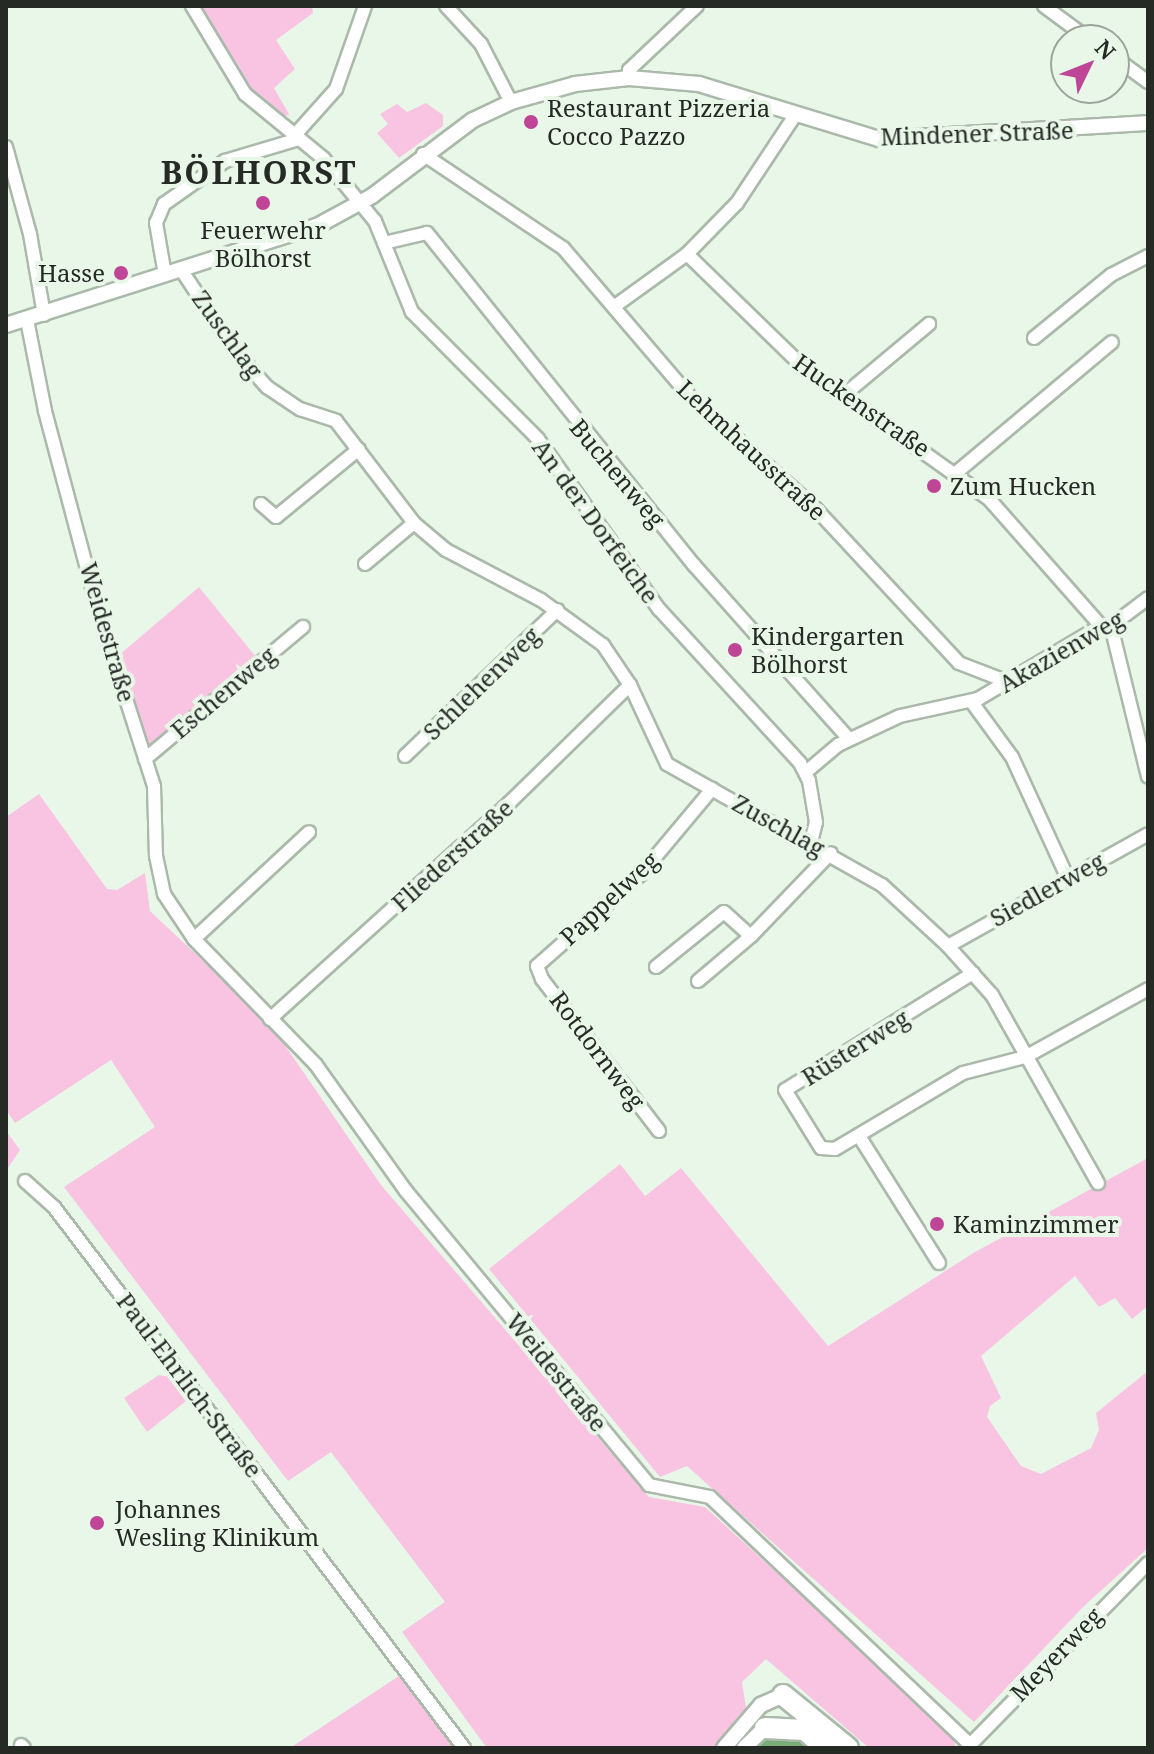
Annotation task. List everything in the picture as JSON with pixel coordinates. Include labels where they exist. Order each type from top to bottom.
[{"type":"highway","points":[[783,1695],[848,1748]]},
{"type":"highway","points":[[765,1728],[805,1730],[825,1748]]},
{"type":"street","name":"An der Dorfeiche","points":[[192,6],[245,94],[297,138],[361,203],[384,243],[412,312],[538,439],[659,609],[806,772]]},
{"type":"street","points":[[165,275],[156,223],[164,204],[225,161],[297,138],[336,89],[365,6]]},
{"type":"street","points":[[446,6],[481,44],[511,102]]},
{"type":"street","points":[[629,78],[629,70],[697,6]]},
{"type":"street","points":[[1044,6],[1068,24]]},
{"type":"street","points":[[1130,69],[1148,82]]},
{"type":"street","name":"Mindener Straße","points":[[6,325],[305,231],[361,203],[423,154],[511,102],[575,84],[629,78],[699,84],[861,135],[902,139],[1148,123]]},
{"type":"street","points":[[615,306],[687,254],[737,203],[796,114]]},
{"type":"street","points":[[6,147],[30,234],[44,315]]},
{"type":"street","name":"Lehmhausstraße","points":[[423,154],[563,248],[692,399],[816,509],[959,663],[1008,682]]},
{"type":"street","name":"Buchenweg","points":[[384,243],[427,233],[694,565],[849,739]]},
{"type":"street","name":"Huckenstraße","points":[[687,254],[801,365],[957,472],[989,499],[1106,626]]},
{"type":"street","points":[[1034,338],[1111,275],[1148,256]]},
{"type":"street","name":"Zuschlag","points":[[182,271],[238,355],[267,387],[300,409],[336,421],[359,449],[384,490],[414,523],[446,550],[557,610],[603,645],[630,685],[659,756],[673,769],[831,853],[897,896],[948,946],[992,995],[1098,1183]]},
{"type":"street","name":"Weidestraße","points":[[27,320],[45,411],[154,786],[156,856],[164,894],[194,939],[316,1065],[406,1191],[649,1485],[710,1497],[968,1746]]},
{"type":"street","points":[[844,395],[929,324]]},
{"type":"street","points":[[957,472],[1112,342]]},
{"type":"street","points":[[261,504],[276,517],[359,449]]},
{"type":"street","points":[[365,564],[414,523]]},
{"type":"street","name":"Akazienweg","points":[[806,772],[849,739],[925,708],[971,701],[1106,626],[1148,598]]},
{"type":"street","name":"Schlehenweg","points":[[405,756],[557,610]]},
{"type":"street","points":[[1106,626],[1148,777]]},
{"type":"street","name":"Eschenweg","points":[[145,759],[303,627]]},
{"type":"street","name":"Fliederstraße","points":[[270,1019],[498,813],[630,685]]},
{"type":"street","points":[[971,701],[1012,757],[1068,879]]},
{"type":"street","points":[[806,772],[816,822],[811,842]]},
{"type":"street","name":"Pappelweg","points":[[537,969],[641,874],[712,789]]},
{"type":"street","points":[[194,939],[309,832]]},
{"type":"street","name":"Siedlerweg","points":[[948,946],[1148,834]]},
{"type":"street","points":[[698,981],[751,936],[831,853]]},
{"type":"street","points":[[656,967],[724,912],[751,936]]},
{"type":"street","name":"Rotdornweg","points":[[537,969],[659,1131]]},
{"type":"street","name":"Rüsterweg","points":[[973,973],[785,1090],[821,1148],[835,1149],[963,1073],[1025,1057],[1146,993]]},
{"type":"street","points":[[859,1136],[939,1263]]},
{"type":"street","name":"Paul-Ehrlich-Straße","points":[[25,1181],[54,1207],[464,1748]]},
{"type":"street","name":"Meyerweg","points":[[968,1746],[1148,1563]]},
{"type":"street","points":[[724,1748],[761,1705],[783,1695]]},
{"type":"street","points":[[744,1748],[765,1728]]},
{"type":"shaded area","points":[[198,6],[312,6],[313,13],[276,40],[295,69],[274,88],[289,114],[279,121],[246,86]]},
{"type":"shaded area","points":[[426,103],[443,115],[443,126],[399,158],[377,133],[388,124],[380,114],[397,104],[407,112]]},
{"type":"shaded area","points":[[199,587],[256,657],[151,749],[118,656]]},
{"type":"shaded area","points":[[39,794],[107,889],[117,890],[145,873],[150,911],[271,1025],[381,1185],[649,1497],[705,1507],[952,1732],[956,1748],[869,1748],[766,1659],[742,1682],[747,1715],[718,1748],[487,1748],[402,1632],[445,1602],[331,1452],[288,1481],[64,1187],[155,1127],[111,1060],[15,1123],[6,1110],[6,817]]},
{"type":"shaded area","points":[[6,1131],[20,1150],[6,1171]]},
{"type":"shaded area","points":[[1148,1158],[1148,1306],[1132,1319],[1115,1298],[1099,1307],[1075,1276],[981,1356],[1001,1398],[990,1406],[987,1417],[1021,1466],[1041,1474],[1091,1448],[1099,1430],[1096,1413],[1148,1371],[1148,1548],[1083,1607],[974,1722],[687,1466],[660,1477],[489,1269],[620,1164],[645,1196],[681,1168],[828,1346],[975,1252]]},
{"type":"shaded area","points":[[159,1375],[176,1378],[187,1392],[186,1401],[147,1432],[124,1398]]},
{"type":"shaded area","points":[[402,1674],[458,1748],[294,1748],[293,1746]]},
{"type":"shaded area","points":[[766,1734],[797,1738],[808,1748],[750,1748]]},
{"type":"place","name":"Restaurant Pizzeria Cocco Pazzo","points":[[531,122]]},
{"type":"place","name":"Feuerwehr Bölhorst","points":[[263,203]]},
{"type":"place","name":"Hasse","points":[[121,273]]},
{"type":"place","name":"Zum Hucken","points":[[934,486]]},
{"type":"place","name":"Kindergarten Bölhorst","points":[[735,650]]},
{"type":"place","name":"Kaminzimmer","points":[[937,1224]]},
{"type":"place","name":"Johannes Wesling Klinikum","points":[[97,1523]]},
{"type":"district","name":"BÖLHORST","points":[[259,172]]}]
